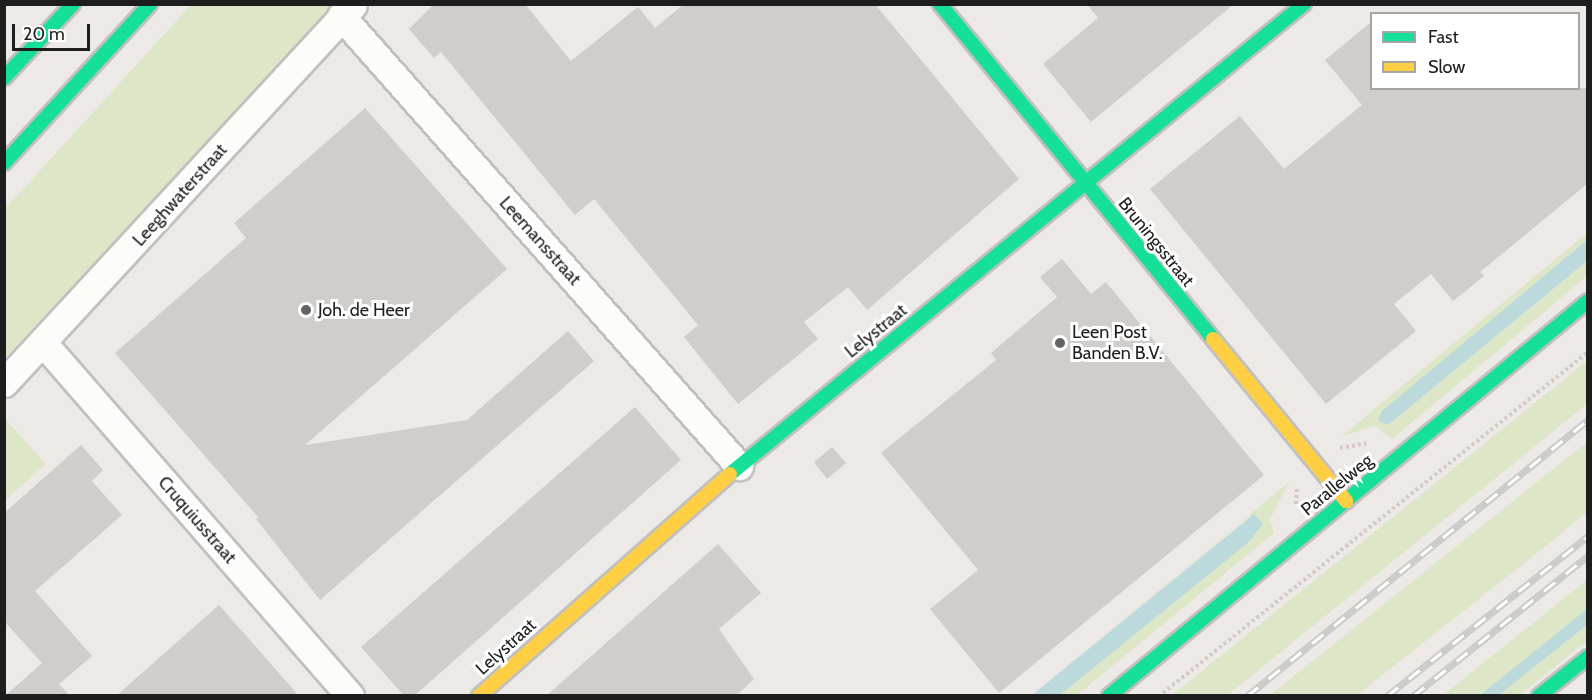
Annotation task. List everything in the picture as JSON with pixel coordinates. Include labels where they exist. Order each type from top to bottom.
[{"type":"main road","points":[[4,78],[73,4]]},
{"type":"main road","points":[[4,162],[150,4]]},
{"type":"main road","name":"Bruningsstraat","points":[[940,4],[1346,501]]},
{"type":"main road","name":"Lelystraat","points":[[479,696],[739,466],[1304,4]]},
{"type":"main road","name":"Parallelweg","points":[[1109,696],[1587,301]]},
{"type":"main road","points":[[1539,696],[1587,657]]},
{"type":"street","name":"Leeghwaterstraat","points":[[4,384],[45,345],[347,10]]},
{"type":"street","name":"Leemansstraat","points":[[347,10],[739,466]]},
{"type":"street","name":"Cruquiusstraat","points":[[45,345],[350,696]]},
{"type":"path","points":[[1160,696],[1587,352]]},
{"type":"green space","points":[[191,5],[334,5],[5,358],[4,210]]},
{"type":"green space","points":[[1587,233],[1587,240],[1379,416],[1393,421],[1587,261],[1587,276],[1392,439],[1375,426],[1342,436]]},
{"type":"green space","points":[[1587,361],[1587,404],[1229,694],[1172,695]]},
{"type":"green space","points":[[4,418],[46,464],[5,500],[4,500]]},
{"type":"green space","points":[[1587,442],[1587,512],[1546,546],[1357,695],[1270,695]]},
{"type":"green space","points":[[1289,482],[1270,519],[1274,533],[1077,695],[1060,695],[1260,530],[1249,516],[1030,696]]},
{"type":"green space","points":[[1587,580],[1587,641],[1520,695],[1442,696]]},
{"type":"water","points":[[1587,240],[1587,261],[1393,421],[1387,425],[1378,420],[1382,411]]},
{"type":"water","points":[[1254,514],[1263,524],[1250,541],[1060,695],[1032,695]]},
{"type":"water","points":[[1587,609],[1587,625],[1499,695],[1480,695]]},
{"type":"building","points":[[434,4],[525,4],[571,61],[638,7],[655,28],[684,4],[875,4],[1019,179],[867,310],[848,287],[804,322],[818,339],[738,404],[684,337],[698,325],[594,199],[575,215],[441,52],[434,58],[409,29]]},
{"type":"building","points":[[1087,4],[1234,4],[1091,122],[1043,64],[1098,18]]},
{"type":"building","points":[[1370,23],[1370,90],[1580,90],[1580,88],[1587,88],[1587,184],[1480,272],[1484,276],[1453,301],[1431,274],[1394,304],[1416,331],[1326,404],[1150,189],[1240,116],[1284,169],[1362,105],[1325,60]]},
{"type":"building","points":[[365,108],[507,269],[305,445],[467,420],[568,331],[594,361],[320,600],[256,519],[258,517],[115,353],[246,238],[234,223]]},
{"type":"building","points":[[1062,259],[1091,294],[1106,282],[1264,475],[999,693],[930,609],[978,570],[881,453],[996,360],[991,353],[1057,297],[1040,277]]},
{"type":"building","points":[[635,407],[681,460],[414,696],[404,696],[361,647]]},
{"type":"building","points":[[81,445],[103,470],[92,481],[122,515],[35,591],[92,656],[59,684],[70,696],[5,696],[42,663],[4,621],[4,513]]},
{"type":"building","points":[[832,447],[846,463],[827,479],[814,462]]},
{"type":"building","points":[[718,544],[761,593],[719,629],[754,679],[736,696],[546,696]]},
{"type":"building","points":[[219,605],[299,696],[116,696]]},
{"type":"railway","points":[[1247,696],[1588,420]]},
{"type":"railway","points":[[1387,696],[1588,536]]},
{"type":"railway","points":[[1413,696],[1588,556]]},
{"type":"traffic: fast","points":[[4,78],[73,4]]},
{"type":"traffic: fast","points":[[4,163],[150,4]]},
{"type":"traffic: fast","points":[[940,4],[1213,339]]},
{"type":"traffic: fast","points":[[730,474],[1304,4]]},
{"type":"traffic: fast","points":[[1109,696],[1588,301]]},
{"type":"traffic: fast","points":[[1539,696],[1588,657]]},
{"type":"traffic: slow","points":[[1213,339],[1346,501]]},
{"type":"traffic: slow","points":[[479,696],[730,474]]},
{"type":"place","name":"Joh. de Heer","points":[[306,310]]},
{"type":"place","name":"Leen Post Banden B.V.","points":[[1060,343]]}]
